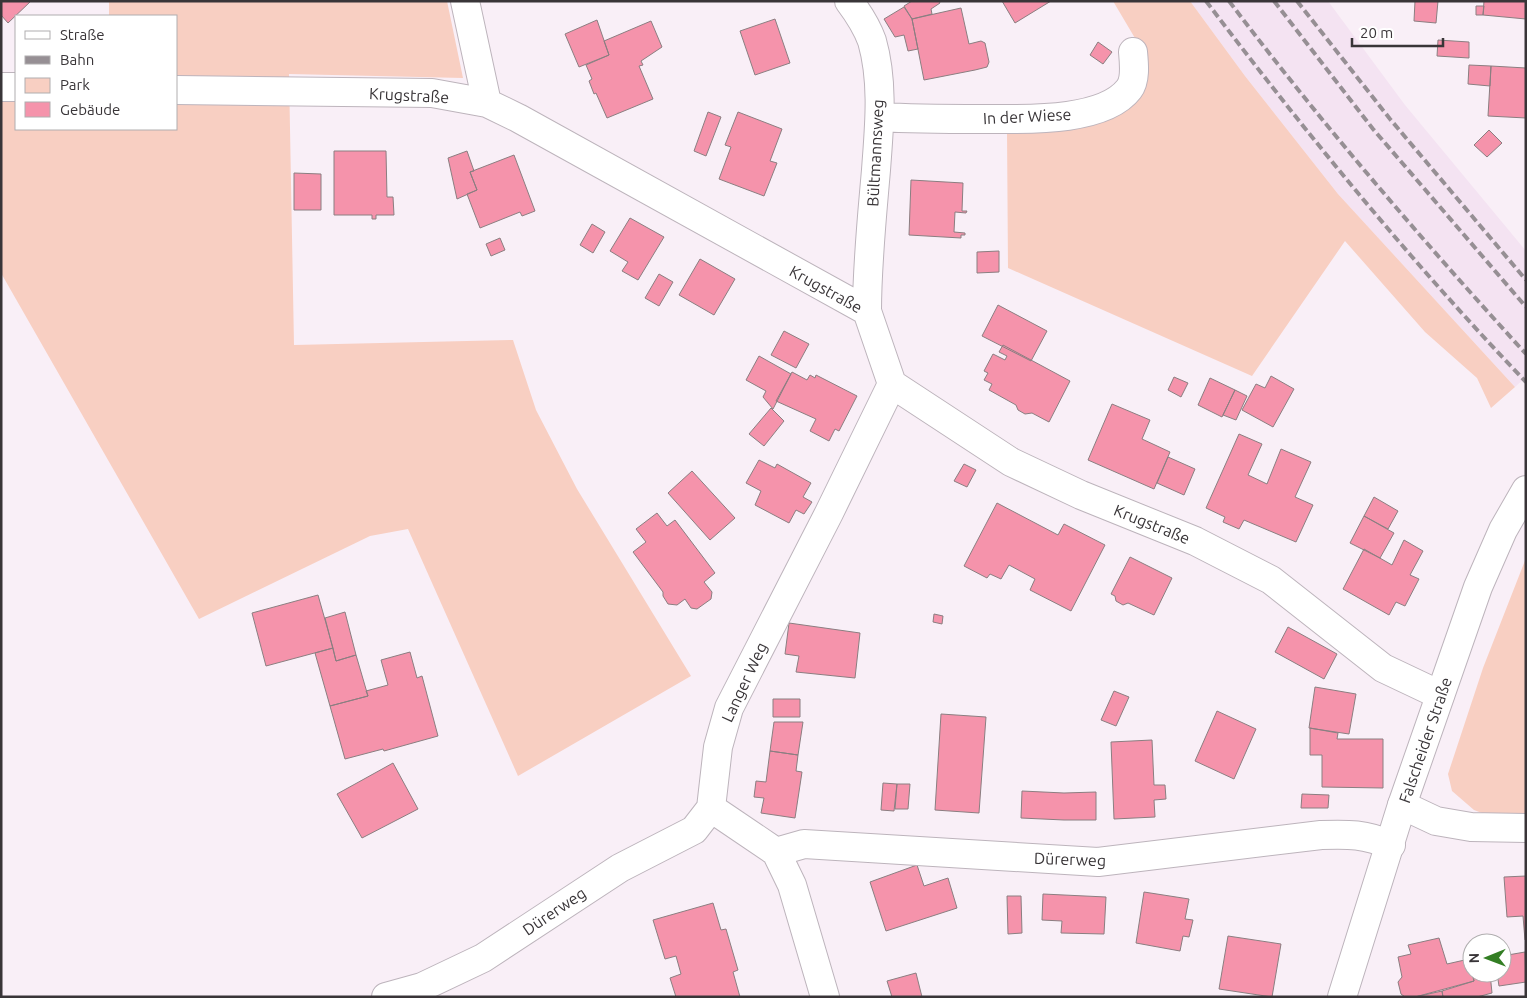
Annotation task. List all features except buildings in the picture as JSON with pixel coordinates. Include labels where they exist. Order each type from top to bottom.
[{"type":"street","points":[[465,1],[487,103]]},
{"type":"street","name":"Bültmannsweg","points":[[849,1],[857,11],[871,40],[878,74],[880,117],[867,275],[867,311]]},
{"type":"street","name":"In der Wiese","points":[[880,117],[929,119],[1034,118],[1061,117],[1095,110],[1115,101],[1130,88],[1135,70],[1133,52]]},
{"type":"street","points":[[1,87],[15,87]]},
{"type":"street","name":"Krugstraße","points":[[178,90],[432,93],[487,103],[518,118],[867,311],[892,384],[1011,462],[1080,495],[1195,541],[1271,580],[1383,668],[1440,695]]},
{"type":"street","name":"Langer Weg","points":[[712,808],[718,747],[728,708],[829,513],[892,384]]},
{"type":"street","name":"Falscheider Straße","points":[[1342,997],[1402,806],[1478,587],[1503,530],[1526,490]]},
{"type":"street","points":[[1402,806],[1436,821],[1472,827],[1526,828]]},
{"type":"street","points":[[712,808],[776,852],[792,886],[825,997]]},
{"type":"street","name":"Dürerweg","points":[[386,997],[431,984],[483,958],[620,868],[694,830],[712,808]]},
{"type":"street","name":"Dürerweg","points":[[776,852],[804,844],[1098,862],[1321,835],[1350,834],[1373,837],[1391,845]]},
{"type":"shaded area","points":[[1190,1],[1328,1],[1405,105],[1526,251],[1526,377],[1515,387],[1338,194],[1245,76]]},
{"type":"green space","points":[[109,1],[447,1],[463,78],[289,74],[294,345],[513,340],[536,410],[577,489],[691,676],[518,776],[408,529],[370,536],[199,619],[1,273],[1,100],[15,100],[15,130],[178,130],[178,15],[109,15]]},
{"type":"green space","points":[[1113,1],[1190,1],[1245,76],[1338,194],[1515,387],[1491,408],[1477,378],[1425,332],[1345,241],[1252,376],[1008,268],[1007,131],[1102,118],[1142,50]]},
{"type":"green space","points":[[1526,558],[1526,819],[1495,818],[1474,810],[1452,791],[1448,774],[1483,668]]},
{"type":"railway","points":[[1206,1],[1360,196],[1483,337],[1526,382]]},
{"type":"railway","points":[[1229,1],[1373,181],[1526,354]]},
{"type":"railway","points":[[1274,1],[1373,129],[1526,307]]},
{"type":"railway","points":[[1297,1],[1390,119],[1526,280]]}]
